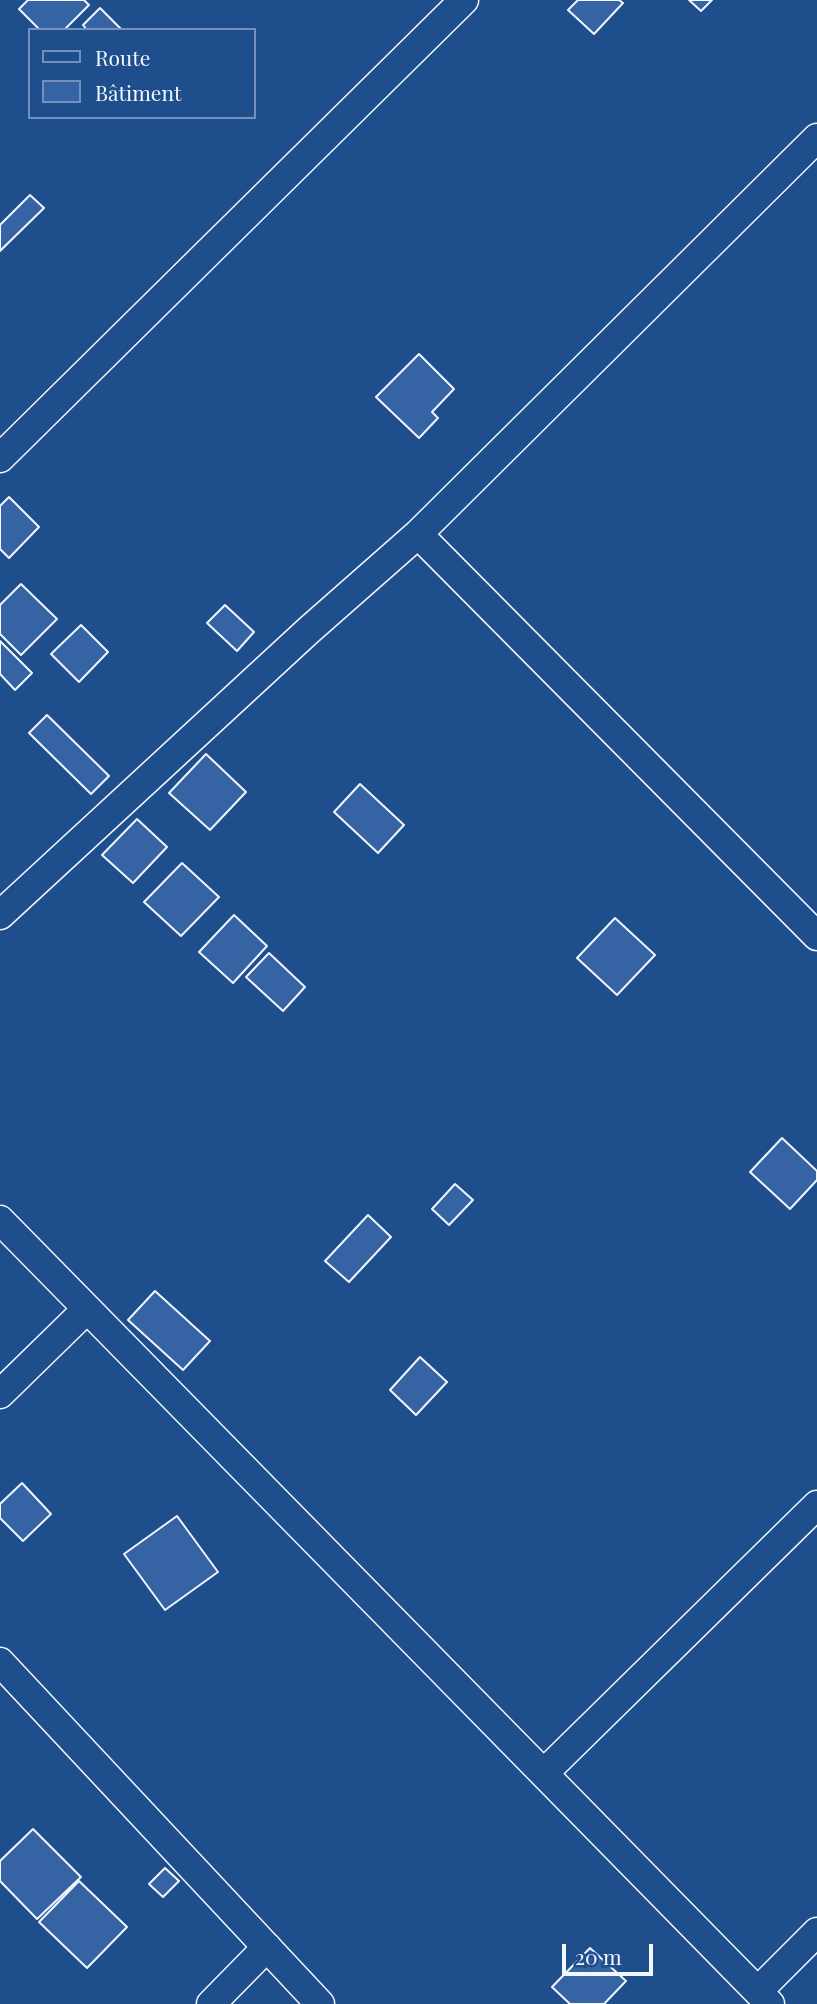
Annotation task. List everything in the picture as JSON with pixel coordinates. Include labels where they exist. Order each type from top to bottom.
[{"type":"street","points":[[0,458],[464,0]]},
{"type":"street","points":[[0,915],[309,630],[418,534],[817,138]]},
{"type":"street","points":[[418,534],[817,936]]},
{"type":"street","points":[[0,1220],[764,1998],[817,1932]]},
{"type":"street","points":[[0,1394],[87,1309]]},
{"type":"street","points":[[544,1773],[817,1505]]},
{"type":"street","points":[[0,1662],[320,2004]]},
{"type":"street","points":[[211,2004],[267,1947]]},
{"type":"building","points":[[28,0],[84,0],[89,5],[66,28],[38,28],[19,9]]},
{"type":"building","points":[[578,0],[619,0],[623,3],[594,34],[568,10]]},
{"type":"building","points":[[689,0],[712,0],[701,11]]},
{"type":"building","points":[[100,8],[120,28],[85,28],[83,25]]},
{"type":"building","points":[[30,195],[44,208],[0,251],[0,225]]},
{"type":"building","points":[[419,354],[454,389],[432,412],[438,418],[419,438],[376,397]]},
{"type":"building","points":[[9,497],[39,527],[9,558],[0,549],[0,506]]},
{"type":"building","points":[[21,584],[57,619],[21,655],[0,634],[0,605]]},
{"type":"building","points":[[225,605],[254,632],[237,651],[207,623]]},
{"type":"building","points":[[81,625],[108,652],[79,682],[51,654]]},
{"type":"building","points":[[0,641],[32,673],[15,690],[0,674]]},
{"type":"building","points":[[47,715],[109,776],[91,794],[29,733]]},
{"type":"building","points":[[206,754],[246,792],[210,830],[169,793]]},
{"type":"building","points":[[360,784],[404,825],[378,853],[334,812]]},
{"type":"building","points":[[137,819],[167,847],[133,883],[102,855]]},
{"type":"building","points":[[182,863],[219,897],[181,936],[144,902]]},
{"type":"building","points":[[234,915],[267,946],[233,983],[199,952]]},
{"type":"building","points":[[615,918],[655,955],[617,995],[577,958]]},
{"type":"building","points":[[269,953],[305,987],[283,1011],[246,977]]},
{"type":"building","points":[[782,1138],[817,1171],[817,1180],[790,1209],[750,1172]]},
{"type":"building","points":[[455,1184],[473,1200],[449,1225],[432,1209]]},
{"type":"building","points":[[368,1215],[391,1237],[349,1282],[325,1261]]},
{"type":"building","points":[[155,1291],[210,1341],[183,1370],[128,1320]]},
{"type":"building","points":[[420,1357],[447,1382],[416,1415],[390,1390]]},
{"type":"building","points":[[22,1483],[51,1514],[23,1541],[0,1518],[0,1504]]},
{"type":"building","points":[[177,1516],[218,1572],[165,1610],[124,1554]]},
{"type":"building","points":[[33,1829],[81,1877],[37,1919],[0,1881],[0,1861]]},
{"type":"building","points":[[165,1868],[179,1881],[163,1897],[149,1884]]},
{"type":"building","points":[[79,1881],[127,1927],[87,1968],[39,1922]]},
{"type":"building","points":[[590,1948],[626,1981],[604,2004],[570,2004],[552,1987]]}]
